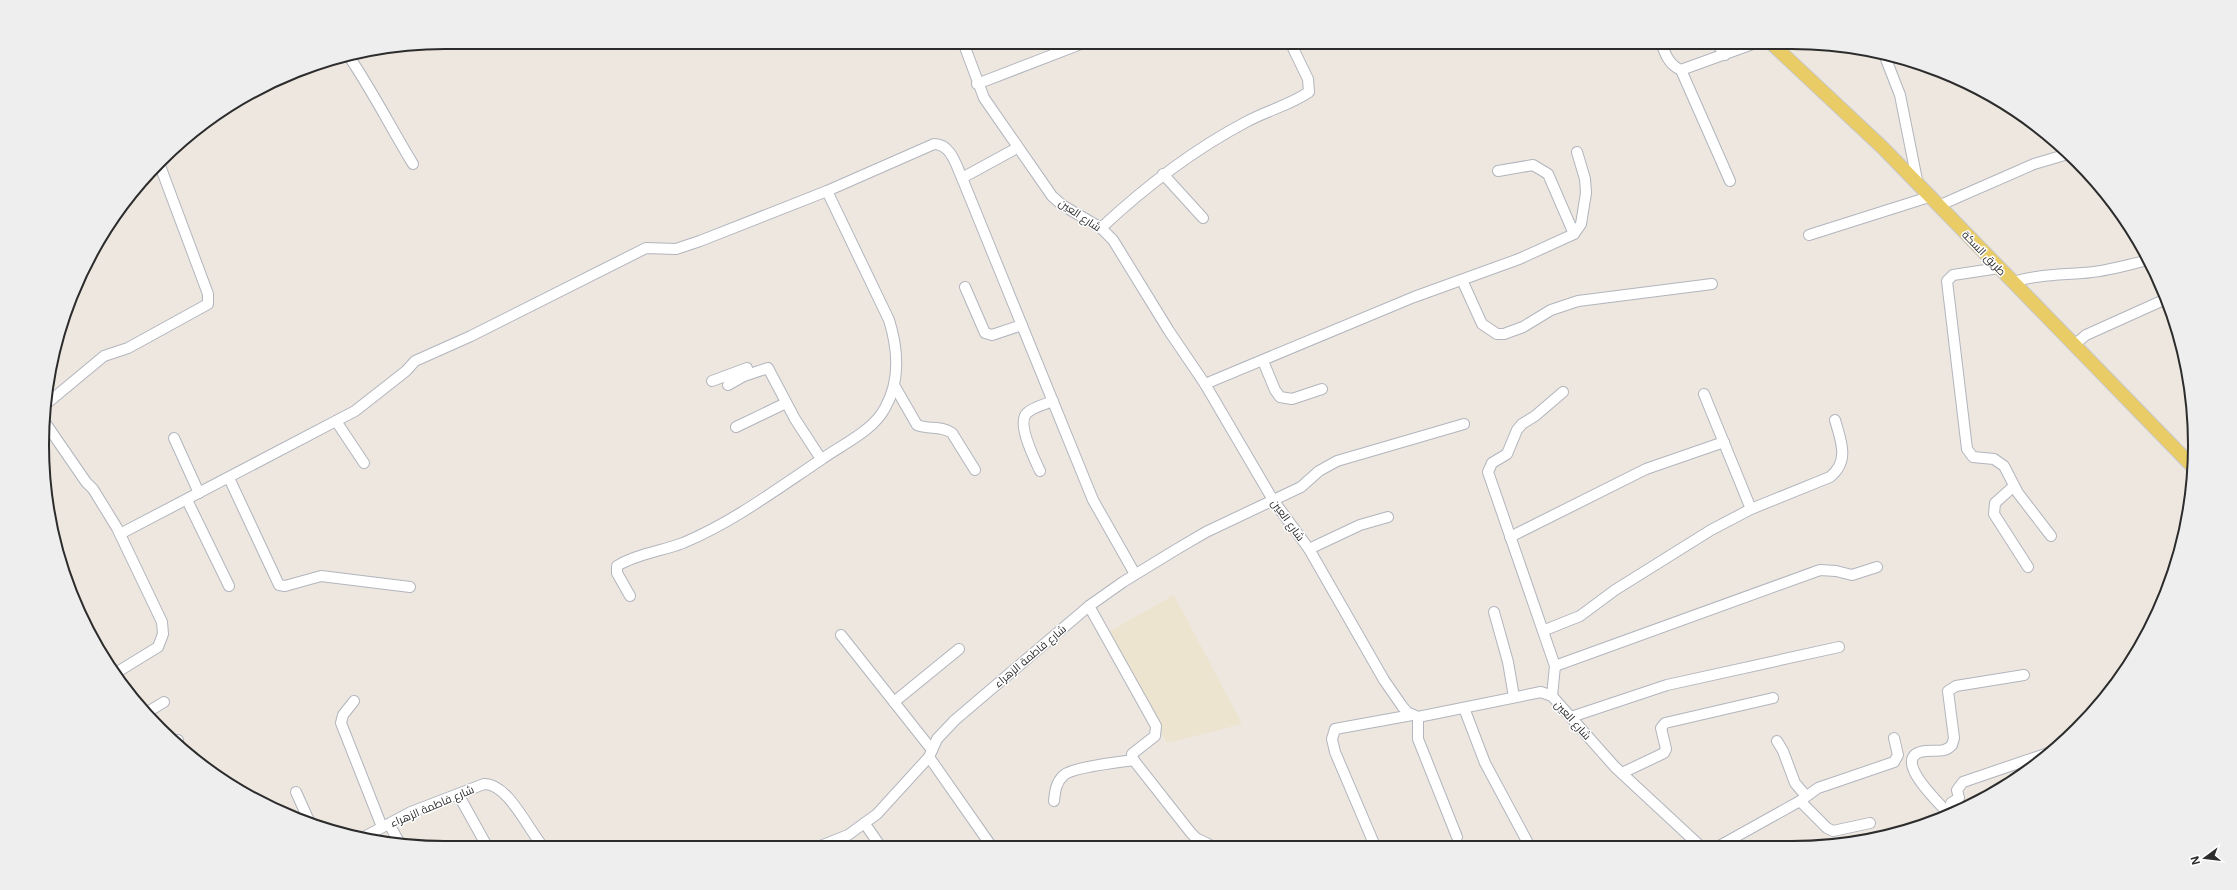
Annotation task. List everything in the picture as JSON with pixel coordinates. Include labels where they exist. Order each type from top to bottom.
[{"type":"main road","name":"طريق السكة","points":[[1777,49],[1883,148],[2187,461]]},
{"type":"street","name":"شارع العين","points":[[965,49],[977,84],[984,98],[1017,148],[1052,196],[1062,205],[1101,228],[1113,240],[1169,331],[1205,384],[1273,500],[1309,549],[1384,680],[1402,706],[1415,716],[1464,708],[1540,692],[1552,696],[1622,773],[1695,841]]},
{"type":"street","points":[[977,84],[1068,49]]},
{"type":"street","points":[[1101,228],[1179,162],[1246,122],[1309,92],[1308,79],[1293,49]]},
{"type":"street","points":[[1664,49],[1669,61],[1675,68],[1681,70],[1740,49]]},
{"type":"street","points":[[1721,49],[1725,55]]},
{"type":"street","points":[[352,60],[367,83],[385,119],[413,164]]},
{"type":"street","points":[[1889,61],[1900,95],[1918,185]]},
{"type":"street","points":[[1681,70],[1730,181]]},
{"type":"street","points":[[120,534],[200,494],[355,411],[406,371],[415,361],[471,336],[646,248],[676,249],[827,191],[934,144],[940,144],[950,151],[962,178],[1093,500],[1135,574]]},
{"type":"street","points":[[962,178],[1017,148]]},
{"type":"street","points":[[1205,384],[1400,303],[1519,259],[1574,234],[1581,224],[1586,193],[1585,179],[1578,152]]},
{"type":"street","points":[[1809,235],[1934,202],[2034,164],[2062,156]]},
{"type":"street","points":[[1498,171],[1534,165],[1548,174],[1574,234]]},
{"type":"street","points":[[51,400],[104,356],[128,348],[208,304],[208,294],[161,169]]},
{"type":"street","points":[[1163,174],[1203,218]]},
{"type":"street","points":[[630,596],[617,573],[618,566],[683,542],[765,499],[862,432],[881,415],[886,407],[894,385],[898,360],[895,338],[889,320],[827,191]]},
{"type":"street","points":[[2012,282],[2031,276],[2106,270],[2142,261]]},
{"type":"street","points":[[1999,268],[1953,275],[1947,281],[1946,285],[1967,449],[1973,457],[1999,462],[2007,471],[2014,486],[2051,536]]},
{"type":"street","points":[[1462,280],[1482,324],[1497,334],[1504,334],[1523,327],[1551,310],[1578,301],[1712,284]]},
{"type":"street","points":[[965,287],[985,334],[992,335],[1022,325]]},
{"type":"street","points":[[2074,345],[2086,335],[2161,302]]},
{"type":"street","points":[[1263,361],[1275,390],[1280,397],[1292,398],[1322,389]]},
{"type":"street","points":[[712,381],[760,364],[765,364],[786,403],[821,460]]},
{"type":"street","points":[[728,385],[744,376],[768,368]]},
{"type":"street","points":[[894,385],[917,426],[924,428],[946,428],[952,432],[975,470]]},
{"type":"street","points":[[1552,696],[1555,666],[1545,630],[1510,537],[1488,472],[1492,463],[1508,454],[1517,430],[1522,424],[1535,416],[1563,392]]},
{"type":"street","points":[[1704,394],[1751,509]]},
{"type":"street","points":[[1040,471],[1024,431],[1024,419],[1027,413],[1053,401]]},
{"type":"street","points":[[736,427],[786,403]]},
{"type":"street","points":[[1545,630],[1580,616],[1604,597],[1711,530],[1751,509],[1825,480],[1836,473],[1842,462],[1843,456],[1835,420]]},
{"type":"street","points":[[336,421],[364,463]]},
{"type":"street","name":"شارع فاطمة الزهراء","points":[[833,841],[848,835],[865,824],[895,795],[930,753],[942,732],[955,720],[1090,606],[1135,574],[1206,532],[1301,487],[1319,471],[1337,461],[1464,424]]},
{"type":"street","points":[[50,429],[86,482],[93,489],[120,534],[162,622],[163,634],[158,647],[120,670]]},
{"type":"street","points":[[174,438],[200,494]]},
{"type":"street","points":[[1510,537],[1646,469],[1724,442]]},
{"type":"street","points":[[229,478],[279,585],[285,586],[321,576],[410,587]]},
{"type":"street","points":[[2014,486],[1996,503],[1994,514],[2028,567]]},
{"type":"street","points":[[187,500],[229,586]]},
{"type":"street","points":[[1309,549],[1360,525],[1388,517]]},
{"type":"street","points":[[1555,666],[1820,570],[1836,571],[1852,575],[1876,567]]},
{"type":"street","points":[[1090,606],[1156,726],[1157,732],[1152,740],[1132,754],[1134,760],[1191,833],[1202,841]]},
{"type":"street","points":[[1494,612],[1508,662],[1514,697]]},
{"type":"street","points":[[841,635],[894,702],[930,753],[988,841]]},
{"type":"street","points":[[1571,718],[1667,685],[1839,647]]},
{"type":"street","points":[[894,702],[959,650]]},
{"type":"street","points":[[1946,810],[1914,774],[1911,764],[1912,759],[1920,752],[1943,751],[1952,745],[1954,738],[1948,691],[1956,686],[2024,675]]},
{"type":"street","points":[[1622,773],[1664,753],[1666,749],[1660,728],[1665,723],[1773,698]]},
{"type":"street","points":[[354,701],[343,714],[341,723],[385,825],[396,838]]},
{"type":"street","points":[[151,710],[164,702]]},
{"type":"street","points":[[1464,708],[1485,762],[1527,841]]},
{"type":"street","points":[[1373,841],[1335,752],[1332,739],[1335,729],[1415,716],[1418,739],[1457,837]]},
{"type":"street","points":[[1728,841],[1825,785],[1894,762],[1898,755],[1894,738]]},
{"type":"street","points":[[1777,741],[1783,750],[1795,783],[1803,798],[1827,828],[1833,832],[1870,823]]},
{"type":"street","points":[[1950,808],[1951,803],[1959,798],[1957,790],[1963,782],[2035,757]]},
{"type":"street","points":[[1054,801],[1056,785],[1065,774],[1102,765],[1134,760]]},
{"type":"street","name":"شارع فاطمة الزهراء","points":[[370,833],[411,812],[484,784],[497,786],[510,799],[538,841]]},
{"type":"street","points":[[296,792],[307,816]]},
{"type":"street","points":[[458,794],[484,841]]},
{"type":"street","points":[[865,824],[877,841]]},
{"type":"shaded area","points":[[1174,595],[1242,724],[1167,743],[1107,633]]}]
